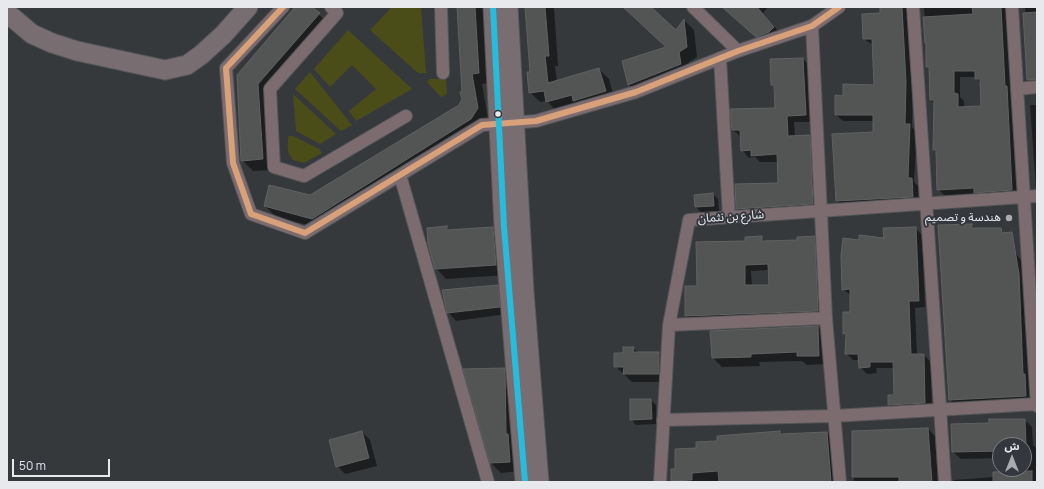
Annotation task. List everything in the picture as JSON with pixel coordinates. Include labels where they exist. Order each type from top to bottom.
[{"type":"main road","points":[[7,13],[32,34],[52,43],[77,51],[165,70],[187,65],[201,56],[223,35],[248,7]]},
{"type":"main road","points":[[493,7],[507,123],[524,291],[539,482]]},
{"type":"main road","points":[[508,7],[504,227],[525,482]]},
{"type":"street","points":[[283,7],[226,68],[233,163],[250,214],[305,233],[482,125],[536,121],[636,92],[738,51],[812,26],[838,7]]},
{"type":"street","points":[[441,7],[443,73]]},
{"type":"street","points":[[694,7],[738,51]]},
{"type":"street","points":[[913,7],[945,482]]},
{"type":"street","points":[[663,420],[834,416],[1037,405],[1012,7]]},
{"type":"street","points":[[337,9],[270,89],[274,167],[304,176],[406,116]]},
{"type":"street","points":[[812,26],[826,318],[840,482]]},
{"type":"street","points":[[720,58],[729,217]]},
{"type":"street","points":[[1017,89],[1037,87]]},
{"type":"street","points":[[400,175],[488,482]]},
{"type":"street","name":"شارع بن نثمان","points":[[660,482],[669,325],[689,220],[1037,196]]},
{"type":"street","points":[[669,325],[826,318]]},
{"type":"shaded area","points":[[392,7],[421,7],[426,73],[418,73],[370,30]]},
{"type":"shaded area","points":[[348,30],[412,89],[356,121],[349,111],[376,89],[352,65],[330,87],[314,69]]},
{"type":"shaded area","points":[[310,72],[352,125],[341,131],[295,89]]},
{"type":"shaded area","points":[[430,79],[446,79],[447,94],[441,97],[427,82]]},
{"type":"shaded area","points":[[293,94],[336,134],[320,144],[296,131]]},
{"type":"shaded area","points":[[288,136],[293,136],[319,149],[322,153],[304,163],[293,160],[288,152]]},
{"type":"building","points":[[295,7],[312,7],[320,13],[258,84],[263,159],[241,161],[237,75]]},
{"type":"building","points":[[457,7],[475,7],[479,73],[472,74],[478,108],[471,119],[312,219],[264,206],[269,185],[310,195],[459,105],[462,99],[460,92],[462,92]]},
{"type":"building","points":[[525,7],[545,7],[549,56],[545,56],[548,83],[599,68],[606,91],[573,101],[572,95],[546,102],[544,91],[529,93],[527,72],[530,72]]},
{"type":"building","points":[[623,7],[651,7],[676,30],[684,19],[687,47],[679,52],[681,64],[628,85],[622,61],[666,47]]},
{"type":"building","points":[[722,7],[757,7],[774,27],[769,32],[756,37]]},
{"type":"building","points":[[880,7],[902,7],[906,82],[905,124],[910,124],[908,178],[912,178],[913,197],[836,201],[832,134],[873,132],[873,115],[835,115],[835,95],[843,96],[843,84],[874,85],[872,39],[863,39],[862,14],[880,13]]},
{"type":"building","points":[[972,7],[1001,7],[1005,86],[1007,86],[1012,190],[974,193],[974,188],[937,190],[936,150],[933,150],[934,100],[930,100],[929,67],[926,67],[926,43],[923,17],[973,14]],"holes":[[[954,71],[975,71],[975,79],[980,79],[981,106],[958,107],[958,94],[954,93]]]},
{"type":"building","points":[[1037,12],[1037,80],[1027,80],[1023,13]]},
{"type":"building","points":[[803,58],[806,115],[787,116],[788,136],[810,135],[813,204],[736,209],[735,184],[778,183],[777,154],[751,156],[751,150],[741,151],[740,130],[732,130],[730,109],[775,108],[774,85],[771,85],[770,59]]},
{"type":"building","points":[[713,193],[714,206],[695,207],[694,195]]},
{"type":"building","points":[[972,224],[972,228],[1001,228],[1002,233],[1012,232],[1019,274],[1023,374],[1025,374],[1026,396],[949,400],[938,225]]},
{"type":"building","points":[[447,226],[447,230],[493,227],[496,265],[435,269],[428,244],[427,228]]},
{"type":"building","points":[[916,227],[919,301],[909,301],[911,354],[924,354],[925,403],[888,405],[888,395],[894,395],[893,362],[870,362],[870,367],[859,368],[858,354],[845,354],[846,333],[843,334],[843,312],[850,312],[850,289],[842,290],[841,256],[843,238],[859,240],[859,235],[884,238],[883,228]]},
{"type":"building","points":[[762,236],[762,241],[797,240],[797,237],[815,236],[818,311],[685,316],[685,286],[697,286],[696,242],[745,241],[745,237]],"holes":[[[768,264],[769,285],[745,285],[745,265]]]},
{"type":"building","points":[[498,285],[500,307],[447,313],[442,290]]},
{"type":"building","points":[[818,326],[819,356],[797,356],[797,352],[751,354],[751,357],[712,358],[710,331]]},
{"type":"building","points":[[623,347],[634,347],[633,352],[659,352],[659,374],[623,374],[624,367],[614,367],[614,353],[623,353]]},
{"type":"building","points":[[505,368],[506,434],[508,434],[510,462],[490,463],[463,369]]},
{"type":"building","points":[[630,399],[651,399],[652,419],[630,420]]},
{"type":"building","points":[[989,419],[1025,419],[1026,437],[992,437],[992,451],[952,452],[951,424],[989,423]]},
{"type":"building","points":[[928,428],[932,482],[899,482],[899,477],[852,477],[852,431]]},
{"type":"building","points":[[362,431],[369,458],[336,467],[329,440]]},
{"type":"building","points":[[780,431],[780,434],[827,432],[831,482],[719,482],[718,471],[692,473],[692,480],[671,481],[671,469],[675,469],[675,449],[696,448],[696,442],[717,441],[717,436]]},
{"type":"building","points":[[993,477],[1032,477],[1032,482],[993,482]]},
{"type":"transit line","points":[[283,7],[226,68],[233,163],[251,214],[305,233],[482,125],[536,121],[636,92],[738,51],[812,26],[839,7]]},
{"type":"transit line","points":[[493,7],[504,227],[525,482]]},
{"type":"place","name":"هندسة و تصميم","points":[[1009,218]]}]
